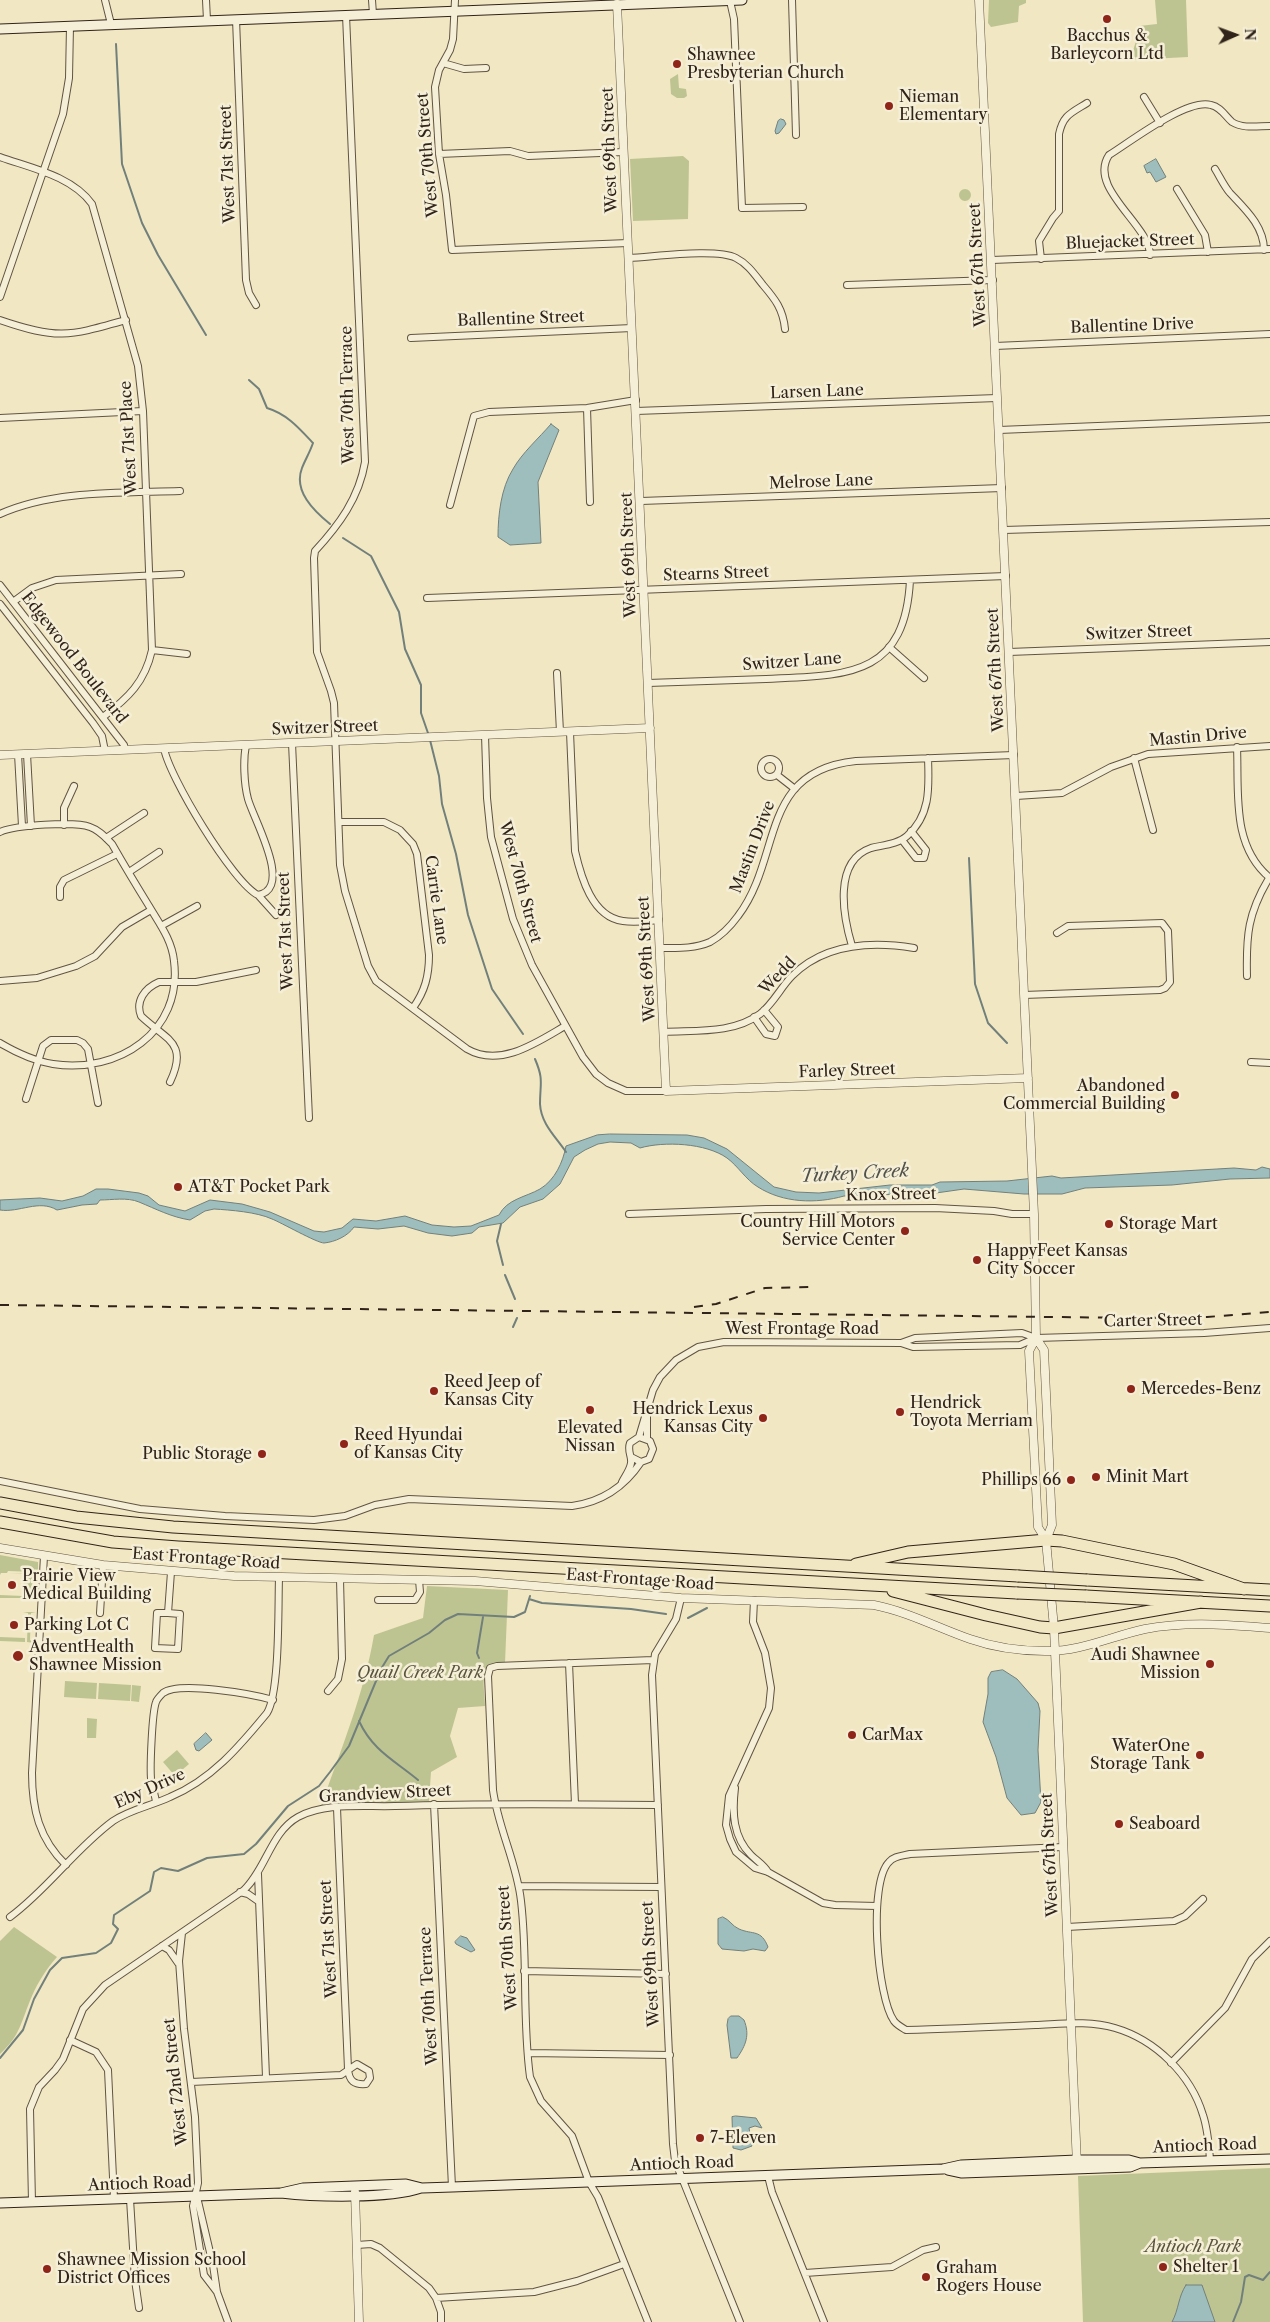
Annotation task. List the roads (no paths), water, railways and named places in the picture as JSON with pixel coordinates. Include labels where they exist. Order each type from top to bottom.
[{"type":"highway","points":[[0,1503],[76,1517],[173,1527],[842,1567],[1270,1590]]},
{"type":"highway","points":[[0,1522],[113,1542],[178,1547],[1270,1606]]},
{"type":"highway","points":[[842,1567],[908,1552],[1046,1540],[1174,1564],[1244,1588]]},
{"type":"highway","points":[[872,1585],[1040,1628],[1054,1628],[1201,1602]]},
{"type":"main road","points":[[0,29],[373,14],[544,3],[617,4],[628,2],[742,0]]},
{"type":"main road","name":"Antioch Road","points":[[0,2203],[281,2194],[303,2188],[355,2190],[407,2184],[422,2188],[943,2169],[961,2165],[1077,2164],[1129,2160],[1140,2163],[1270,2159]]},
{"type":"street","points":[[105,0],[111,24]]},
{"type":"street","points":[[206,0],[207,20]]},
{"type":"street","points":[[372,0],[373,14]]},
{"type":"street","name":"West 70th Street","points":[[455,0],[456,10],[453,39],[436,87],[439,154],[446,194],[452,250],[628,243]]},
{"type":"street","points":[[792,0],[791,19],[796,135]]},
{"type":"street","name":"West 67th Street","points":[[979,0],[1034,1214],[1036,1338],[1029,1351],[1034,1465],[1038,1527],[1046,1540],[1054,1628],[1077,2164]]},
{"type":"street","points":[[730,1],[734,20],[742,208],[803,206]]},
{"type":"street","name":"West 69th Street","points":[[617,4],[641,501],[666,1091]]},
{"type":"street","name":"West 70th Terrace","points":[[346,14],[366,454],[360,484],[345,514],[315,551],[314,558],[316,652],[331,691],[336,742],[342,876],[368,966],[376,981],[467,1049],[487,1057],[509,1054],[565,1026]]},
{"type":"street","name":"West 71st Street","points":[[236,19],[246,280],[249,293],[256,305]]},
{"type":"street","points":[[0,297],[44,173],[66,99],[70,59],[70,26]]},
{"type":"street","points":[[443,63],[464,69],[486,68]]},
{"type":"street","points":[[1144,97],[1160,123]]},
{"type":"street","points":[[1041,259],[1038,246],[1039,241],[1053,218],[1060,211],[1059,134],[1061,123],[1064,118],[1087,103]]},
{"type":"street","points":[[1150,255],[1149,243],[1116,200],[1109,186],[1106,174],[1107,157],[1160,123],[1190,106],[1200,104],[1211,105],[1220,110],[1232,122],[1242,126],[1270,126]]},
{"type":"street","points":[[439,154],[510,151],[528,156],[624,152]]},
{"type":"street","name":"West 71st Place","points":[[0,156],[78,188],[92,204],[138,366],[143,412],[152,650],[144,675],[136,688],[125,700],[103,717]]},
{"type":"street","points":[[1215,169],[1229,191],[1241,202],[1258,227],[1267,250]]},
{"type":"street","points":[[1177,189],[1205,235],[1208,252]]},
{"type":"street","name":"Bluejacket Street","points":[[992,260],[1267,250]]},
{"type":"street","points":[[629,258],[713,254],[736,258],[746,265],[778,303],[784,315],[785,328]]},
{"type":"street","points":[[847,285],[993,280]]},
{"type":"street","points":[[0,320],[34,332],[65,335],[126,320]]},
{"type":"street","name":"Ballentine Street","points":[[411,338],[632,328]]},
{"type":"street","name":"Ballentine Drive","points":[[995,346],[1270,334]]},
{"type":"street","name":"Larsen Lane","points":[[636,411],[998,398]]},
{"type":"street","points":[[450,505],[474,416],[489,412],[587,408],[636,400]]},
{"type":"street","points":[[587,408],[590,502]]},
{"type":"street","points":[[0,418],[143,412]]},
{"type":"street","points":[[999,430],[1270,419]]},
{"type":"street","name":"Melrose Lane","points":[[641,501],[1002,488]]},
{"type":"street","points":[[0,514],[16,506],[49,498],[180,491]]},
{"type":"street","points":[[1004,530],[1270,522]]},
{"type":"street","points":[[13,602],[32,588],[56,580],[181,574]]},
{"type":"street","name":"Stearns Street","points":[[427,598],[1006,576]]},
{"type":"street","name":"Switzer Lane","points":[[648,683],[835,675],[851,672],[868,664],[889,647],[900,630],[906,617],[910,580]]},
{"type":"street","name":"Edgewood Boulevard","points":[[0,585],[103,717],[124,745],[125,750]]},
{"type":"street","name":"Edgewood Boulevard","points":[[0,604],[94,723],[102,736],[105,750]]},
{"type":"street","name":"Switzer Street","points":[[1009,652],[1270,642]]},
{"type":"street","points":[[889,647],[924,678]]},
{"type":"street","points":[[152,650],[187,654]]},
{"type":"street","points":[[558,673],[560,732]]},
{"type":"street","name":"Switzer Street","points":[[0,755],[650,728]]},
{"type":"street","points":[[570,732],[575,851],[579,867],[593,899],[601,910],[618,920],[659,920]]},
{"type":"street","name":"West 70th Street","points":[[484,735],[489,820],[511,910],[525,952],[587,1064],[602,1079],[626,1091],[666,1091]]},
{"type":"street","name":"West 71st Street","points":[[292,743],[308,1118]]},
{"type":"street","points":[[246,745],[248,798],[274,874],[268,889],[258,895]]},
{"type":"street","name":"Mastin Drive","points":[[1016,796],[1062,793],[1111,767],[1134,758],[1163,752],[1270,746]]},
{"type":"street","points":[[1237,747],[1242,833],[1252,859],[1270,878],[1255,904],[1250,919],[1246,946],[1247,976]]},
{"type":"street","points":[[164,748],[170,766],[212,844],[243,882],[276,915]]},
{"type":"street","points":[[18,754],[22,826]]},
{"type":"street","points":[[27,754],[31,826]]},
{"type":"street","name":"Mastin Drive","points":[[661,948],[697,946],[711,941],[732,924],[757,882],[776,820],[789,795],[816,771],[831,765],[856,761],[1014,755]]},
{"type":"street","points":[[852,946],[845,893],[845,878],[848,867],[862,852],[902,840],[912,831],[927,803],[929,791],[928,758]]},
{"type":"street","points":[[1134,758],[1153,830]]},
{"type":"street","name":"Mastin Drive","points":[[777,775],[795,789]]},
{"type":"street","points":[[64,825],[64,808],[74,786]]},
{"type":"street","points":[[106,838],[144,813]]},
{"type":"street","name":"Carrie Lane","points":[[339,822],[369,820],[390,824],[405,834],[415,849],[429,955],[429,969],[424,989],[413,1008]]},
{"type":"street","points":[[0,832],[22,826],[64,825],[86,826],[100,832],[129,872],[161,926],[172,948],[175,982],[170,1005],[156,1029],[139,1045],[126,1053],[91,1063],[71,1065],[38,1060],[0,1043]]},
{"type":"street","points":[[902,840],[916,858],[924,858],[926,850],[912,831]]},
{"type":"street","points":[[129,872],[159,852]]},
{"type":"street","points":[[60,897],[60,887],[64,880],[117,854]]},
{"type":"street","points":[[161,926],[197,906]]},
{"type":"street","points":[[0,981],[37,978],[76,966],[91,959],[118,931],[151,910]]},
{"type":"street","points":[[1024,995],[1165,988],[1170,982],[1168,931],[1162,923],[1068,926],[1057,933]]},
{"type":"street","name":"Wedd","points":[[664,1032],[727,1028],[754,1017],[764,1010],[793,975],[820,956],[852,946],[886,944],[914,948]]},
{"type":"street","points":[[170,1082],[179,1061],[177,1050],[172,1042],[141,1016],[139,1003],[153,984],[159,982],[196,982],[256,970]]},
{"type":"street","points":[[754,1017],[766,1034],[775,1036],[778,1027],[764,1010]]},
{"type":"street","points":[[26,1099],[44,1046],[51,1040],[77,1040],[88,1049],[98,1103]]},
{"type":"street","points":[[1251,1062],[1270,1063]]},
{"type":"street","name":"Farley Street","points":[[666,1091],[1028,1078]]},
{"type":"street","name":"Knox Street","points":[[629,1214],[766,1209],[935,1208],[1034,1214]]},
{"type":"street","name":"Carter Street","points":[[1036,1338],[1204,1333],[1270,1328]]},
{"type":"street","name":"West Frontage Road","points":[[902,1343],[915,1338],[968,1335],[1022,1333],[1036,1338]]},
{"type":"street","points":[[968,1335],[969,1346]]},
{"type":"street","name":"West 67th Street","points":[[1036,1338],[1044,1350],[1052,1525],[1046,1540]]},
{"type":"street","name":"West Frontage Road","points":[[639,1437],[652,1390],[664,1372],[688,1352],[710,1343],[902,1343],[913,1347],[1024,1345],[1036,1338]]},
{"type":"street","name":"West Frontage Road","points":[[647,1410],[647,1439]]},
{"type":"street","points":[[0,1481],[140,1509],[225,1516],[314,1520],[345,1516],[375,1505],[408,1498],[572,1506],[586,1504],[604,1497],[622,1484],[630,1478],[641,1462],[649,1459],[653,1452],[652,1445],[647,1439],[639,1437],[630,1443],[628,1450],[631,1466],[622,1484]]},
{"type":"street","points":[[631,1458],[641,1462]]},
{"type":"street","points":[[1034,1465],[1049,1465]]},
{"type":"street","name":"East Frontage Road","points":[[0,1548],[103,1565],[171,1572],[279,1578],[490,1581],[681,1598],[874,1605],[902,1611],[972,1640],[993,1645],[1054,1651],[1070,1650],[1144,1630],[1179,1624],[1270,1628]]},
{"type":"street","points":[[44,1556],[32,1803],[37,1820],[49,1845],[66,1865]]},
{"type":"street","points":[[100,1613],[103,1565]]},
{"type":"street","points":[[168,1613],[171,1572]]},
{"type":"street","name":"Eby Drive","points":[[10,1917],[25,1906],[114,1820],[138,1808],[187,1789],[222,1764],[267,1713],[273,1700],[279,1578]]},
{"type":"street","points":[[328,1690],[338,1679],[342,1659],[340,1579]]},
{"type":"street","points":[[378,1600],[415,1600],[420,1592],[419,1580]]},
{"type":"street","name":"West 69th Street","points":[[681,1598],[676,1619],[653,1660],[652,1675],[673,2144],[682,2178],[740,2322]]},
{"type":"street","points":[[754,1600],[753,1622],[765,1653],[771,1688],[769,1708],[729,1796],[726,1810],[726,1825],[730,1839],[736,1852],[745,1861],[762,1872],[768,1872],[823,1903],[835,1906],[877,1906]]},
{"type":"street","points":[[157,1613],[168,1613],[180,1614],[178,1649],[155,1648],[157,1613]]},
{"type":"street","points":[[575,1804],[569,1663],[653,1660]]},
{"type":"street","name":"West 70th Street","points":[[569,1663],[490,1668],[494,1803],[519,1886],[522,1910],[530,2077],[534,2090],[541,2101],[572,2136],[589,2182],[598,2197],[648,2322]]},
{"type":"street","points":[[156,1802],[151,1779],[154,1722],[156,1701],[162,1694],[180,1689],[232,1691],[273,1700]]},
{"type":"street","name":"Grandview Street","points":[[32,2202],[30,2109],[39,2087],[55,2070],[70,2040],[78,2018],[91,1999],[105,1985],[250,1884],[276,1840],[290,1823],[309,1812],[337,1808],[494,1803],[658,1805]]},
{"type":"street","name":"West 70th Terrace","points":[[434,1804],[452,2187]]},
{"type":"street","name":"West 71st Street","points":[[266,2077],[341,2075],[348,2069],[337,1808]]},
{"type":"street","points":[[1063,1846],[910,1854],[895,1857],[888,1863],[883,1871],[877,1906],[877,1946],[880,1974],[891,2016],[900,2027],[906,2030],[1100,2024],[1125,2031],[1150,2044],[1172,2063],[1189,2085],[1200,2107],[1207,2130],[1210,2160]]},
{"type":"street","points":[[191,2082],[266,2077],[258,1872]]},
{"type":"street","points":[[519,1886],[661,1887]]},
{"type":"street","points":[[240,1892],[248,1894],[258,1901]]},
{"type":"street","points":[[1067,1927],[1174,1922],[1185,1916],[1202,1900]]},
{"type":"street","name":"West 72nd Street","points":[[182,1933],[179,1966],[196,2128],[197,2197],[213,2265],[217,2292],[228,2322]]},
{"type":"street","points":[[1172,2063],[1225,2008],[1252,1959],[1270,1941]]},
{"type":"street","points":[[162,1946],[169,1950],[179,1966]]},
{"type":"street","points":[[524,1970],[666,1974]]},
{"type":"street","points":[[70,2040],[96,2052],[108,2070],[114,2199]]},
{"type":"street","points":[[528,2053],[670,2055]]},
{"type":"street","points":[[768,2176],[772,2192],[824,2322]]},
{"type":"street","points":[[355,2190],[359,2322]]},
{"type":"street","name":"West 72nd Street","points":[[197,2197],[193,2206],[204,2274],[217,2292]]},
{"type":"street","points":[[130,2199],[135,2280],[139,2308]]},
{"type":"street","points":[[357,2245],[371,2244],[380,2248],[429,2288],[436,2298],[441,2312],[441,2322]]},
{"type":"street","points":[[805,2273],[885,2268],[899,2265],[924,2250],[936,2246]]},
{"type":"street","points":[[436,2298],[543,2290],[577,2281],[624,2264]]},
{"type":"water","points":[[781,119],[786,124],[776,134],[778,121]]},
{"type":"water","points":[[1156,159],[1166,177],[1156,182],[1150,172],[1147,173],[1144,166]]},
{"type":"water","points":[[551,424],[559,430],[538,482],[541,543],[510,545],[498,537],[503,493],[509,476],[521,457]]},
{"type":"water","points":[[597,1135],[687,1135],[704,1138],[727,1149],[774,1187],[796,1192],[819,1193],[890,1185],[1007,1181],[1052,1176],[1061,1178],[1234,1168],[1256,1170],[1262,1167],[1270,1169],[1270,1178],[1230,1179],[1172,1185],[1085,1188],[1062,1194],[1024,1194],[964,1189],[936,1193],[844,1196],[811,1201],[789,1199],[758,1187],[727,1158],[708,1149],[673,1144],[640,1148],[631,1143],[610,1142],[598,1144],[574,1157],[560,1184],[543,1199],[520,1207],[503,1223],[479,1227],[472,1233],[452,1236],[428,1233],[404,1226],[378,1229],[354,1227],[341,1238],[324,1243],[259,1215],[214,1209],[205,1211],[190,1220],[170,1215],[134,1200],[125,1199],[100,1200],[97,1204],[57,1210],[50,1207],[36,1206],[14,1210],[0,1210],[0,1200],[40,1198],[62,1201],[83,1196],[96,1189],[108,1189],[139,1193],[148,1196],[159,1205],[185,1211],[210,1200],[242,1204],[270,1212],[314,1231],[324,1232],[342,1228],[353,1219],[376,1221],[405,1216],[432,1225],[471,1226],[499,1215],[507,1205],[535,1192],[550,1181],[558,1170],[566,1146]]},
{"type":"water","points":[[1003,1670],[1017,1679],[1038,1703],[1040,1711],[1038,1750],[1041,1802],[1035,1813],[1021,1815],[1007,1798],[996,1757],[983,1722],[988,1694],[988,1678],[991,1672]]},
{"type":"water","points":[[206,1733],[212,1740],[199,1751],[196,1750],[194,1744]]},
{"type":"water","points":[[723,1917],[739,1929],[762,1937],[768,1947],[765,1951],[722,1949],[718,1944],[718,1919]]},
{"type":"water","points":[[461,1936],[467,1938],[475,1950],[471,1952],[456,1944],[455,1942]]},
{"type":"water","points":[[731,2016],[739,2016],[744,2020],[747,2030],[745,2044],[737,2058],[731,2058],[727,2025],[728,2019]]},
{"type":"water","points":[[732,2117],[756,2118],[762,2128],[755,2126],[749,2128],[752,2146],[741,2150],[733,2148]]},
{"type":"water","points":[[1186,2285],[1202,2285],[1215,2322],[1172,2322]]},
{"type":"waterway","points":[[116,44],[122,164],[142,223],[158,255],[206,335]]},
{"type":"waterway","points":[[249,380],[259,389],[267,408],[287,418],[313,443],[302,468],[300,485],[312,507],[330,524]]},
{"type":"waterway","points":[[343,538],[371,556],[399,612],[405,649],[421,685],[421,713],[429,736]]},
{"type":"waterway","points":[[430,740],[439,776],[442,804],[456,854],[468,915],[492,989],[523,1034]]},
{"type":"waterway","points":[[969,858],[975,984],[988,1023],[1007,1043]]},
{"type":"waterway","points":[[535,1059],[541,1077],[540,1104],[543,1118],[566,1152]]},
{"type":"waterway","points":[[501,1224],[497,1241],[503,1265]]},
{"type":"waterway","points":[[505,1275],[515,1299]]},
{"type":"waterway","points":[[513,1327],[517,1318]]},
{"type":"waterway","points":[[0,2058],[23,2030],[34,1999],[50,1970],[62,1958],[96,1953],[111,1943],[118,1929],[113,1924],[114,1915],[150,1891],[154,1872],[161,1868],[178,1871],[207,1858],[244,1854],[256,1844],[288,1806],[319,1786],[349,1746],[381,1669],[389,1656],[429,1633],[445,1620],[458,1614],[514,1617],[525,1612],[530,1596]]},
{"type":"waterway","points":[[529,1599],[542,1603],[631,1609],[666,1614]]},
{"type":"waterway","points":[[688,1618],[707,1608]]},
{"type":"waterway","points":[[479,1658],[477,1653],[483,1617]]},
{"type":"waterway","points":[[359,1721],[377,1748],[418,1780]]},
{"type":"waterway","points":[[1233,2322],[1241,2302],[1245,2277],[1249,2275],[1263,2280],[1270,2272]]},
{"type":"railway","points":[[694,1307],[716,1304],[765,1288],[814,1287]]},
{"type":"railway","points":[[0,1305],[1142,1318],[1207,1317],[1270,1312]]},
{"type":"place","name":"Bacchus & Barleycorn Ltd","points":[[1107,19]]},
{"type":"place","name":"Shawnee Presbyterian Church","points":[[677,64]]},
{"type":"place","name":"Nieman Elementary","points":[[889,106]]},
{"type":"place","name":"Abandoned Commercial Building","points":[[1175,1095]]},
{"type":"place","name":"AT&T Pocket Park","points":[[178,1187]]},
{"type":"place","name":"Storage Mart","points":[[1109,1224]]},
{"type":"place","name":"Country Hill Motors Service Center","points":[[905,1231]]},
{"type":"place","name":"HappyFeet Kansas City Soccer","points":[[977,1260]]},
{"type":"place","name":"Mercedes-Benz","points":[[1131,1389]]},
{"type":"place","name":"Reed Jeep of Kansas City","points":[[434,1391]]},
{"type":"place","name":"Elevated Nissan","points":[[590,1410]]},
{"type":"place","name":"Hendrick Toyota Merriam","points":[[900,1412]]},
{"type":"place","name":"Hendrick Lexus Kansas City","points":[[763,1418]]},
{"type":"place","name":"Reed Hyundai of Kansas City","points":[[344,1444]]},
{"type":"place","name":"Public Storage","points":[[262,1454]]},
{"type":"place","name":"Minit Mart","points":[[1096,1477]]},
{"type":"place","name":"Phillips 66","points":[[1071,1480]]},
{"type":"place","name":"Prairie View Medical Building","points":[[12,1585]]},
{"type":"place","name":"Parking Lot C","points":[[14,1625]]},
{"type":"place","name":"AdventHealth Shawnee Mission","points":[[18,1656]]},
{"type":"place","name":"Audi Shawnee Mission","points":[[1210,1664]]},
{"type":"place","name":"CarMax","points":[[852,1735]]},
{"type":"place","name":"WaterOne Storage Tank","points":[[1200,1755]]},
{"type":"place","name":"Seaboard","points":[[1119,1824]]},
{"type":"place","name":"7-Eleven","points":[[700,2138]]},
{"type":"place","name":"Shelter 1","points":[[1163,2267]]},
{"type":"place","name":"Shawnee Mission School District Offices","points":[[47,2269]]},
{"type":"place","name":"Graham Rogers House","points":[[926,2277]]},
{"type":"water label","name":"Turkey Creek","points":[[855,1174]]},
{"type":"park label","name":"Quail Creek Park","points":[[420,1673]]},
{"type":"park label","name":"Antioch Park","points":[[1193,2247]]}]
